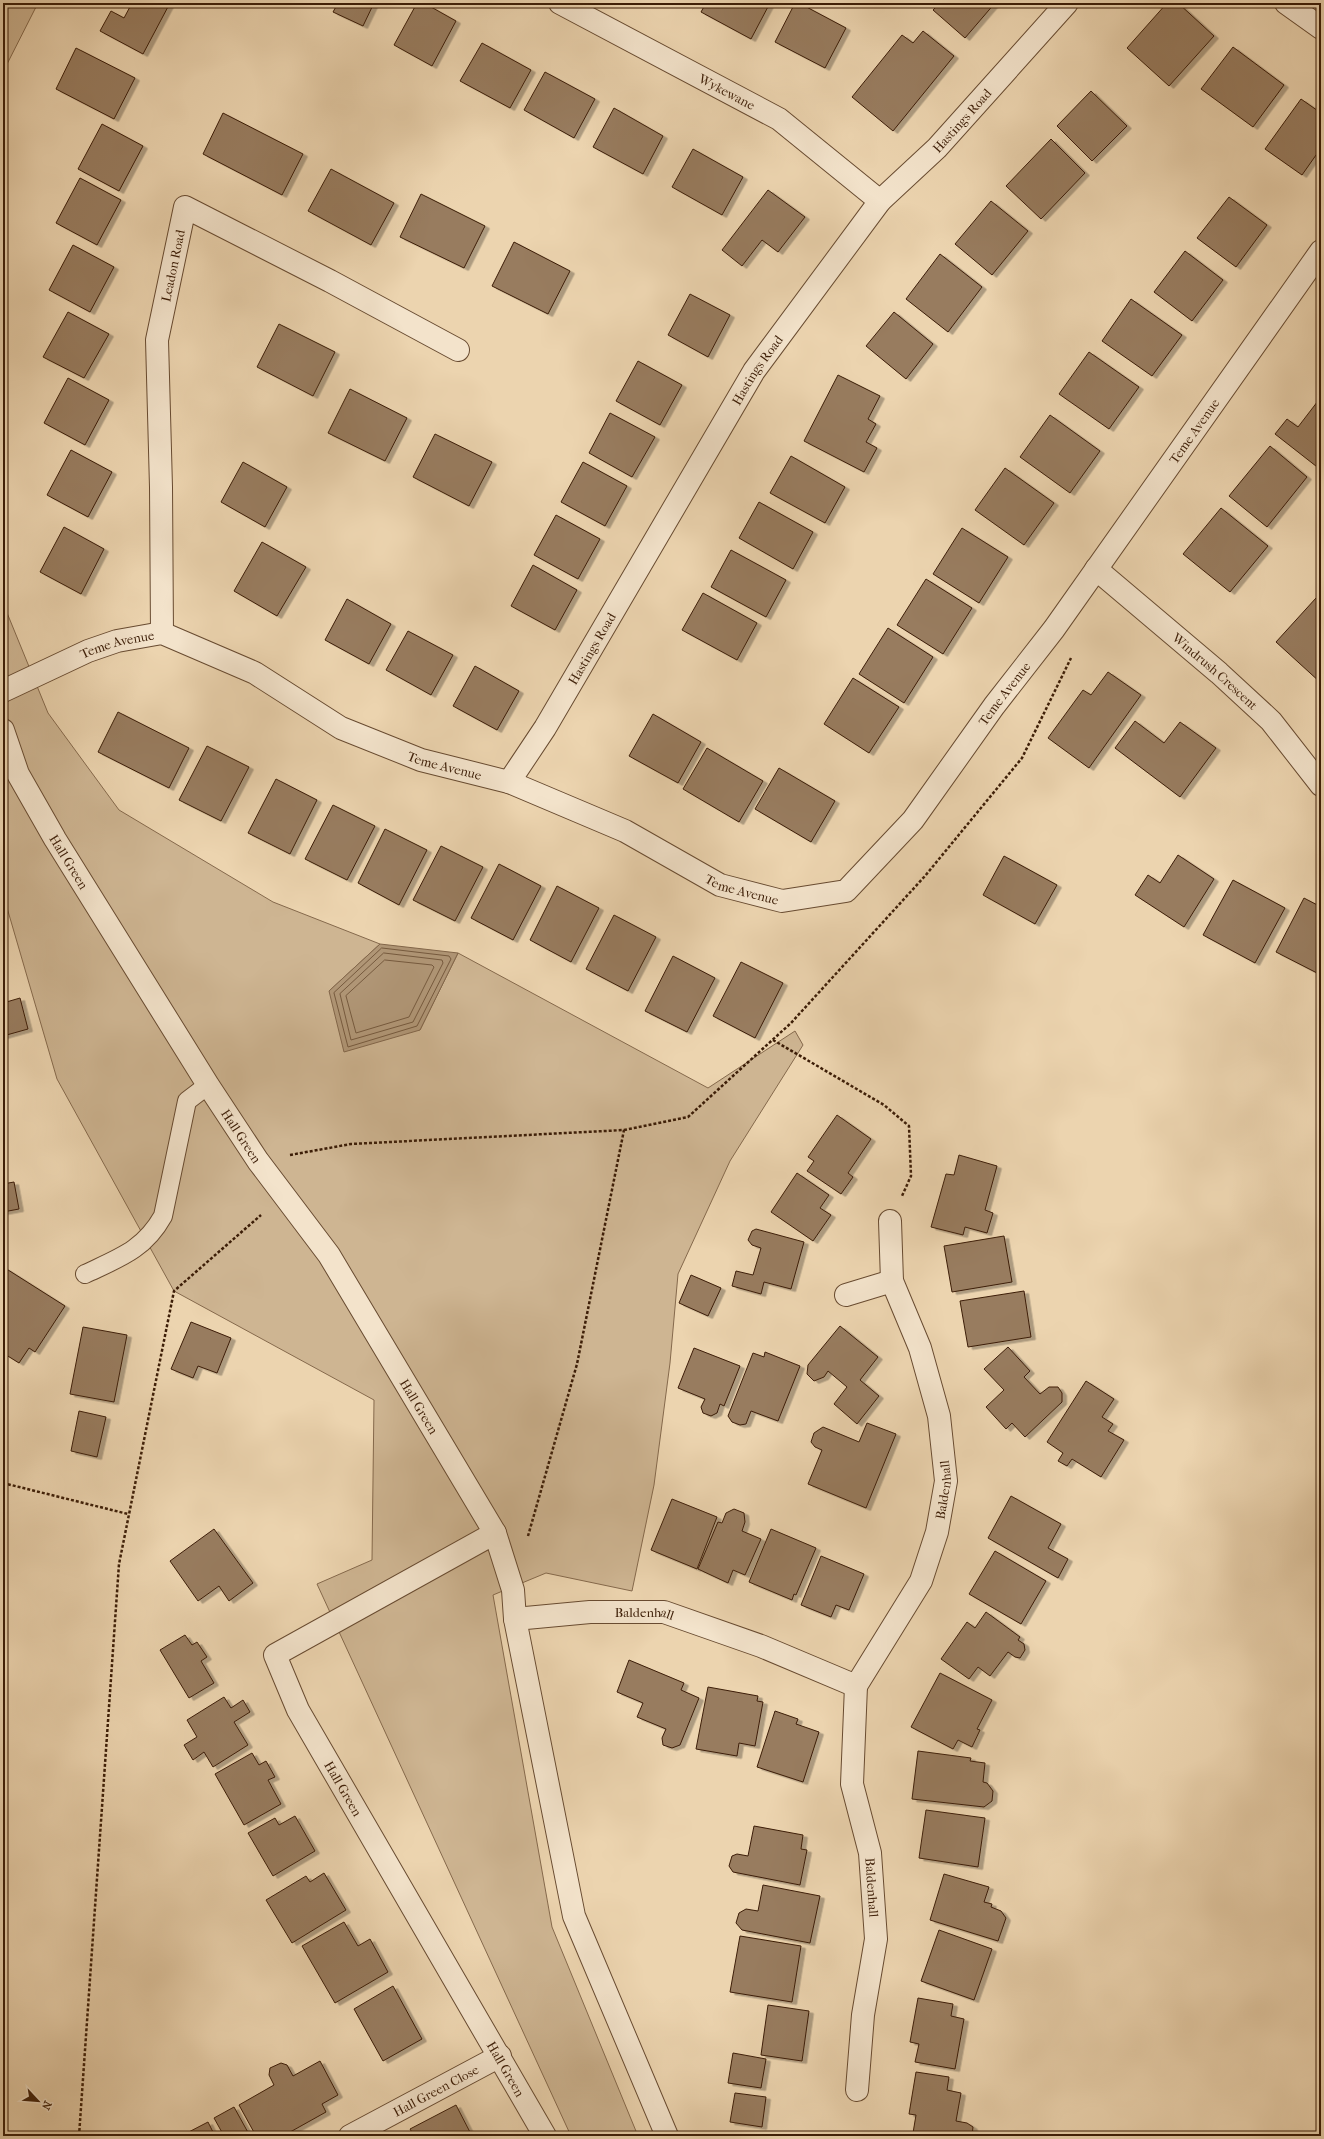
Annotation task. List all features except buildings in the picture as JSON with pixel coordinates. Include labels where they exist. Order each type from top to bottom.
[{"type":"street","name":"Wykewane","points":[[560,3],[780,118],[880,201]]},
{"type":"street","name":"Hastings Road","points":[[509,782],[545,728],[754,371],[880,201],[937,148],[1067,3]]},
{"type":"street","points":[[1286,3],[1321,28]]},
{"type":"street","name":"Leadon Road","points":[[162,633],[161,487],[157,340],[185,207],[330,281],[458,350]]},
{"type":"street","name":"Teme Avenue","points":[[3,691],[88,651],[117,641],[162,633],[255,673],[341,728],[421,760],[509,782],[625,832],[720,885],[782,901],[846,891],[913,820],[994,706],[1096,570],[1321,252]]},
{"type":"street","name":"Windrush Crescent","points":[[1096,570],[1219,673],[1271,721],[1321,785]]},
{"type":"street","name":"Hall Green","points":[[3,730],[18,774],[55,839],[208,1085],[258,1161],[329,1255],[495,1533],[513,1590],[515,1619],[574,1916],[667,2136]]},
{"type":"street","name":"Baldenhall","points":[[857,2090],[863,2015],[876,1939],[870,1853],[852,1784],[856,1686],[921,1581],[937,1532],[946,1481],[939,1416],[920,1348],[892,1280],[890,1221]]},
{"type":"street","points":[[846,1295],[892,1280]]},
{"type":"street","name":"Hall Green","points":[[495,1533],[275,1655],[298,1710],[545,2136]]},
{"type":"street","name":"Baldenhall","points":[[515,1619],[590,1612],[664,1612],[761,1646],[856,1686]]},
{"type":"street","name":"Hall Green Close","points":[[350,2136],[500,2056]]},
{"type":"lane","points":[[85,1274],[136,1249],[149,1238],[156,1228],[163,1216],[188,1101],[208,1085]]},
{"type":"path","points":[[258,1161],[351,1144],[624,1130],[688,1117],[791,1023],[925,876],[1022,758],[1074,653],[1054,628]]},
{"type":"path","points":[[773,1040],[884,1105],[909,1126],[911,1176],[890,1221]]},
{"type":"path","points":[[528,1537],[577,1364],[624,1130]]},
{"type":"path","points":[[79,2136],[119,1564],[174,1291],[284,1195]]},
{"type":"path","points":[[3,1483],[128,1514]]},
{"type":"shaded area","points":[[3,3],[38,3],[3,72]]},
{"type":"shaded area","points":[[3,603],[48,713],[119,810],[273,902],[380,944],[329,991],[420,1030],[458,953],[708,1088],[795,1031],[803,1045],[730,1161],[678,1274],[670,1363],[654,1485],[632,1591],[546,1573],[493,1595],[552,1927],[638,2136],[571,2136],[317,1584],[372,1560],[374,1400],[174,1291],[57,1079],[3,894]]},
{"type":"water","points":[[380,944],[458,953],[420,1030],[344,1052],[329,991]]}]
